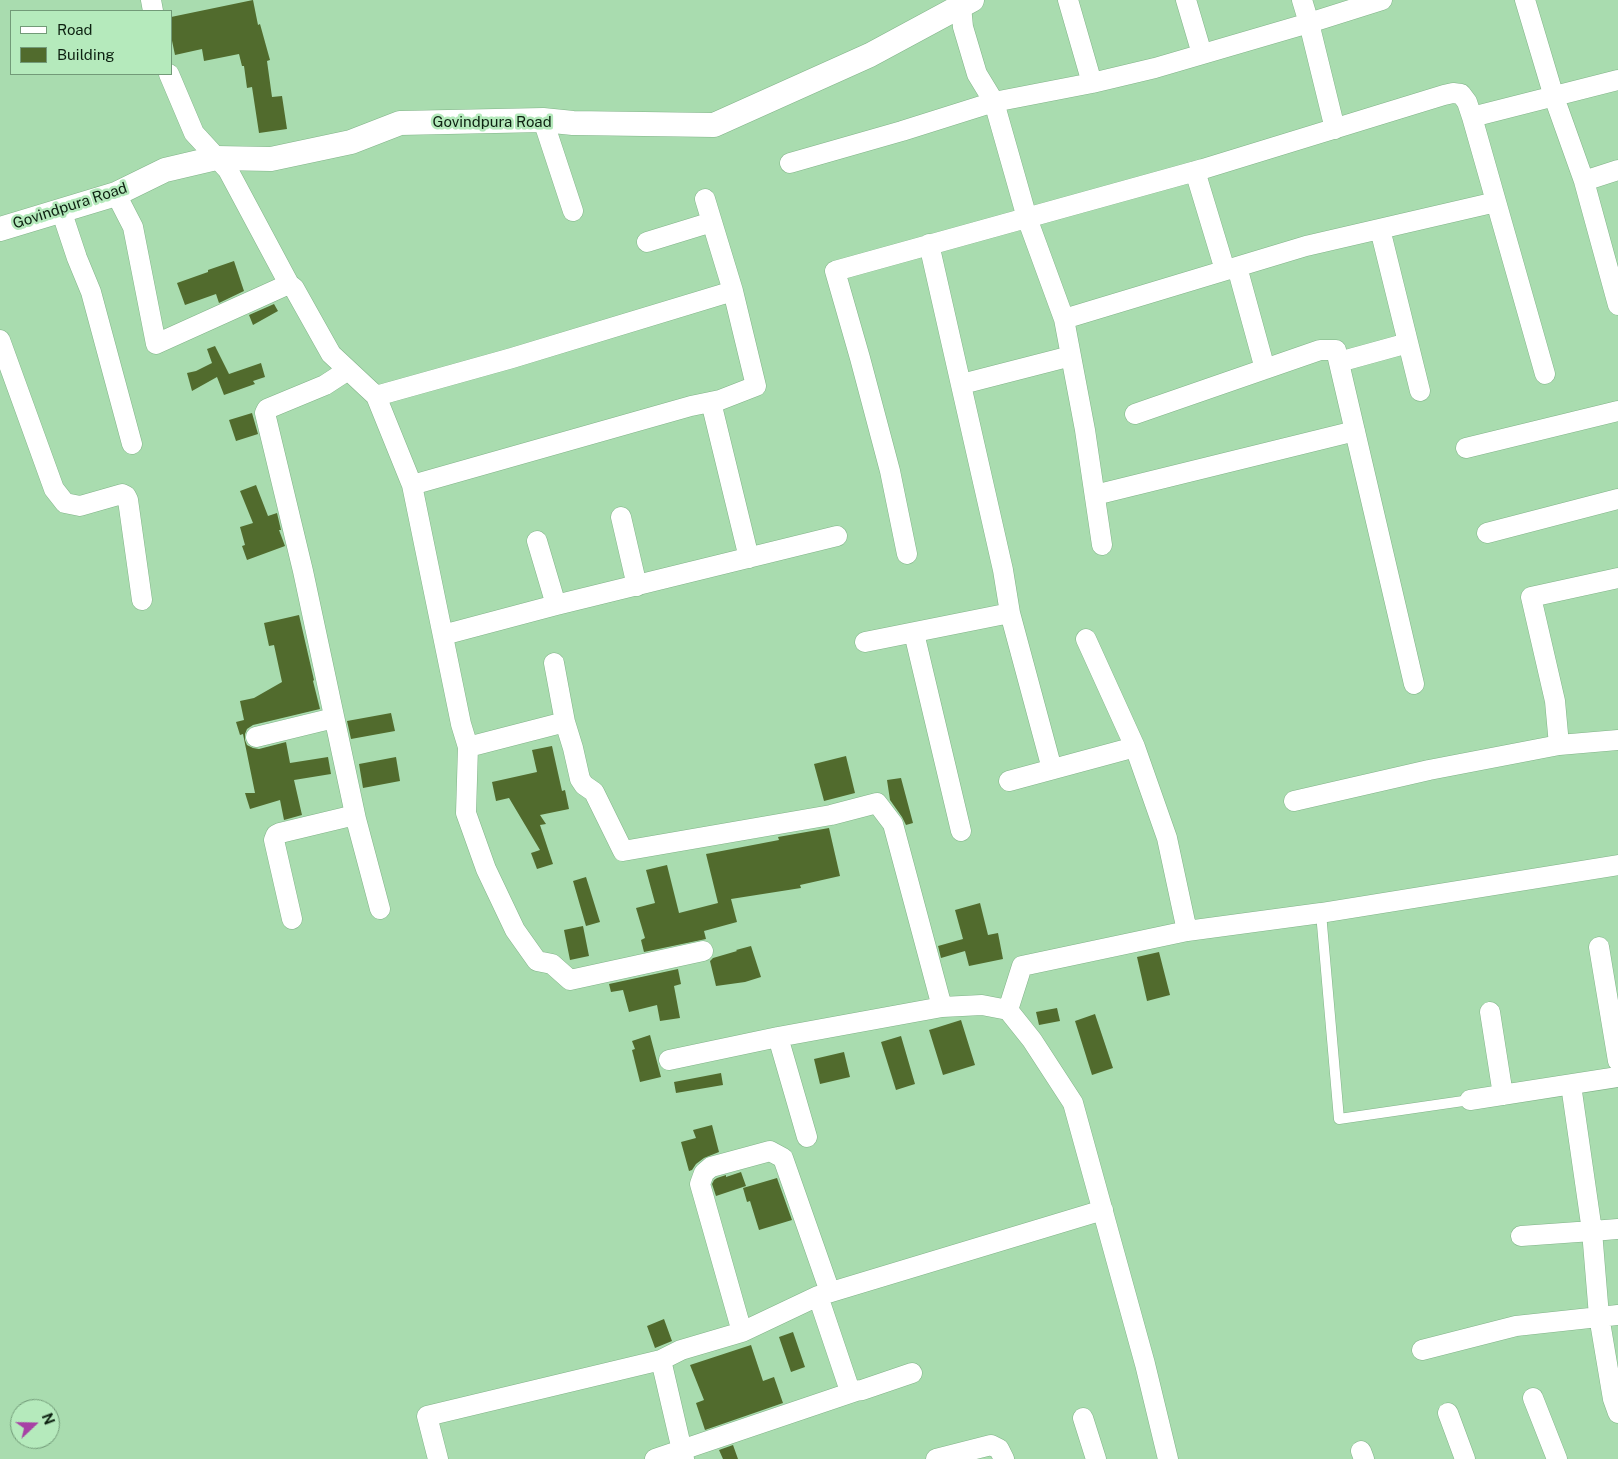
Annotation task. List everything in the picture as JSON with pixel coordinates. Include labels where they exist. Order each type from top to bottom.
[{"type":"street","points":[[1068,0],[1092,83]]},
{"type":"street","points":[[1186,0],[1202,54]]},
{"type":"street","points":[[1302,0],[1310,23],[1335,129]]},
{"type":"street","points":[[790,163],[994,102],[1092,83],[1155,68],[1382,0]]},
{"type":"street","points":[[1524,0],[1554,97],[1611,253],[1618,305]]},
{"type":"street","points":[[967,3],[963,27],[976,74],[994,102],[1027,218],[1064,319],[1085,430],[1102,545]]},
{"type":"street","name":"Govindpura Road","points":[[0,229],[116,194],[165,170],[216,158],[271,159],[351,142],[400,123],[543,120],[573,123],[714,125],[870,55],[967,3]]},
{"type":"street","points":[[169,75],[194,133],[228,170],[289,284],[294,288],[331,354],[376,396],[412,485],[461,724],[468,747],[466,813],[486,869],[516,930],[537,961],[552,964],[570,980],[703,951]]},
{"type":"street","points":[[1472,117],[1618,80]]},
{"type":"street","points":[[907,554],[887,461],[835,271],[1195,171],[1453,93],[1461,94],[1465,98],[1472,117],[1545,374]]},
{"type":"street","points":[[543,120],[573,211]]},
{"type":"street","points":[[1584,181],[1618,170]]},
{"type":"street","points":[[1195,171],[1231,268],[1265,369]]},
{"type":"street","points":[[116,194],[133,227],[156,344],[289,284]]},
{"type":"street","points":[[412,485],[711,402],[756,386],[733,291],[705,199]]},
{"type":"street","points":[[1064,319],[1306,246],[1496,202]]},
{"type":"street","points":[[61,210],[91,292],[132,444]]},
{"type":"street","points":[[646,242],[712,222]]},
{"type":"street","points":[[1380,229],[1420,391]]},
{"type":"street","points":[[929,244],[962,384],[1010,613],[1052,769]]},
{"type":"street","points":[[376,396],[512,358],[733,291]]},
{"type":"street","points":[[0,340],[54,489],[65,503],[80,506],[122,494],[126,496],[142,600]]},
{"type":"street","points":[[1338,362],[1408,343]]},
{"type":"street","points":[[1134,414],[1320,350],[1336,350],[1414,684]]},
{"type":"street","points":[[962,384],[1071,356]]},
{"type":"street","points":[[348,370],[325,385],[268,409],[265,413],[282,482],[355,815],[380,909]]},
{"type":"street","points":[[711,402],[750,558]]},
{"type":"street","points":[[1466,448],[1618,411]]},
{"type":"street","points":[[1095,495],[1355,431]]},
{"type":"street","points":[[1487,533],[1618,499]]},
{"type":"street","points":[[621,517],[637,586]]},
{"type":"street","points":[[443,635],[556,605],[837,536]]},
{"type":"street","points":[[537,541],[556,605]]},
{"type":"street","points":[[1559,745],[1555,701],[1532,597],[1618,578]]},
{"type":"street","points":[[865,642],[1010,613]]},
{"type":"street","points":[[914,633],[961,831]]},
{"type":"street","points":[[1086,639],[1135,747],[1167,838],[1187,931]]},
{"type":"street","points":[[554,663],[565,722],[574,748],[580,779],[584,785],[594,792],[623,851],[831,815],[877,803],[893,824],[942,1008]]},
{"type":"street","points":[[256,738],[334,718]]},
{"type":"street","points":[[468,747],[565,722]]},
{"type":"street","points":[[1294,801],[1429,770],[1559,745],[1618,740]]},
{"type":"street","points":[[1009,781],[1135,747]]},
{"type":"street","points":[[292,919],[274,840],[276,835],[355,815]]},
{"type":"street","points":[[1008,1010],[1022,966],[1187,931],[1321,913],[1618,865]]},
{"type":"street","points":[[1599,947],[1618,1061]]},
{"type":"street","points":[[669,1060],[778,1037],[942,1008],[982,1005],[1008,1010],[1032,1040],[1074,1103],[1145,1364],[1168,1459]]},
{"type":"street","points":[[1490,1012],[1503,1095]]},
{"type":"street","points":[[778,1037],[806,1137]]},
{"type":"street","points":[[1470,1100],[1618,1077]]},
{"type":"street","points":[[1571,1085],[1592,1231],[1609,1315],[1613,1399],[1618,1413]]},
{"type":"street","points":[[742,1332],[700,1184],[704,1173],[711,1167],[770,1152],[783,1158],[824,1294],[848,1385],[851,1390],[856,1391]]},
{"type":"street","points":[[438,1459],[427,1416],[661,1360],[681,1350],[742,1332],[824,1294],[1103,1210]]},
{"type":"street","points":[[1521,1236],[1618,1229]]},
{"type":"street","points":[[1422,1350],[1516,1326],[1609,1315]]},
{"type":"street","points":[[661,1360],[683,1455]]},
{"type":"street","points":[[655,1459],[683,1455],[856,1391],[912,1373]]},
{"type":"street","points":[[1533,1398],[1557,1459]]},
{"type":"street","points":[[1448,1413],[1465,1459]]},
{"type":"street","points":[[1083,1418],[1096,1459]]},
{"type":"street","points":[[936,1459],[990,1445],[999,1449],[1004,1459]]},
{"type":"lane","points":[[1321,913],[1339,1119],[1470,1100]]},
{"type":"building","points":[[253,0],[258,25],[260,24],[270,60],[267,61],[272,97],[282,96],[287,129],[259,133],[252,87],[247,88],[244,66],[242,66],[239,54],[204,61],[202,49],[175,55],[172,41],[172,17]]},
{"type":"building","points":[[234,261],[244,291],[219,303],[216,294],[185,305],[177,283]]},
{"type":"building","points":[[274,304],[278,311],[253,325],[249,315]]},
{"type":"building","points":[[215,346],[229,374],[261,363],[265,377],[253,381],[255,384],[224,395],[217,377],[192,391],[187,373],[212,363],[207,349]]},
{"type":"building","points":[[252,413],[258,434],[236,441],[229,420]]},
{"type":"building","points":[[256,485],[268,516],[277,513],[281,530],[279,530],[285,546],[247,560],[242,546],[245,545],[240,527],[253,523],[240,491]]},
{"type":"building","points":[[299,615],[320,709],[253,725],[247,729],[245,734],[247,745],[253,748],[259,749],[286,742],[290,763],[328,757],[331,774],[294,780],[302,815],[284,820],[280,800],[250,809],[245,793],[255,793],[243,734],[240,735],[236,722],[244,720],[240,701],[254,698],[282,682],[274,645],[269,646],[264,623]]},
{"type":"building","points":[[391,713],[395,731],[351,739],[347,721]]},
{"type":"building","points":[[552,746],[562,791],[565,790],[569,809],[540,815],[546,824],[540,825],[553,864],[537,869],[531,853],[540,850],[509,798],[496,801],[492,782],[537,772],[532,750]]},
{"type":"building","points":[[846,756],[855,793],[824,801],[814,764]]},
{"type":"building","points":[[396,757],[400,781],[363,788],[359,764]]},
{"type":"building","points":[[901,778],[913,823],[906,825],[890,800],[887,780]]},
{"type":"building","points":[[829,828],[840,876],[800,885],[801,888],[731,899],[737,922],[704,931],[706,939],[644,952],[641,940],[645,938],[636,908],[655,903],[646,870],[667,865],[679,913],[718,903],[706,854],[779,840],[778,837]]},
{"type":"building","points":[[586,877],[600,922],[586,926],[573,881]]},
{"type":"building","points":[[980,903],[988,935],[998,933],[1003,959],[969,966],[965,951],[941,958],[938,946],[963,939],[955,910]]},
{"type":"building","points":[[583,926],[589,956],[570,960],[564,930]]},
{"type":"building","points":[[751,946],[761,977],[745,982],[716,986],[710,961],[713,958]]},
{"type":"building","points":[[1159,952],[1170,995],[1147,1001],[1137,957]]},
{"type":"building","points":[[678,969],[681,984],[674,986],[680,1018],[660,1021],[657,1005],[629,1012],[623,990],[611,992],[609,984]]},
{"type":"building","points":[[1057,1008],[1060,1021],[1039,1025],[1036,1012]]},
{"type":"building","points":[[1095,1014],[1113,1068],[1092,1075],[1075,1021]]},
{"type":"building","points":[[961,1020],[975,1065],[943,1075],[929,1030]]},
{"type":"building","points":[[650,1035],[661,1077],[640,1082],[632,1050],[635,1049],[632,1041]]},
{"type":"building","points":[[901,1036],[915,1084],[896,1090],[881,1042]]},
{"type":"building","points":[[844,1052],[850,1077],[820,1084],[814,1059]]},
{"type":"building","points":[[721,1073],[723,1085],[676,1093],[674,1082]]},
{"type":"building","points":[[712,1125],[719,1152],[704,1158],[689,1171],[681,1142],[696,1138],[693,1130]]},
{"type":"building","points":[[741,1172],[746,1186],[716,1196],[712,1184],[714,1180]]},
{"type":"building","points":[[777,1178],[792,1220],[759,1230],[750,1201],[747,1202],[743,1188]]},
{"type":"building","points":[[664,1319],[672,1341],[655,1348],[647,1326]]},
{"type":"building","points":[[793,1332],[805,1367],[791,1372],[779,1337]]},
{"type":"building","points":[[751,1345],[763,1381],[774,1377],[783,1403],[705,1430],[696,1403],[704,1400],[690,1365]]},
{"type":"building","points":[[733,1445],[738,1459],[723,1459],[719,1450]]}]
